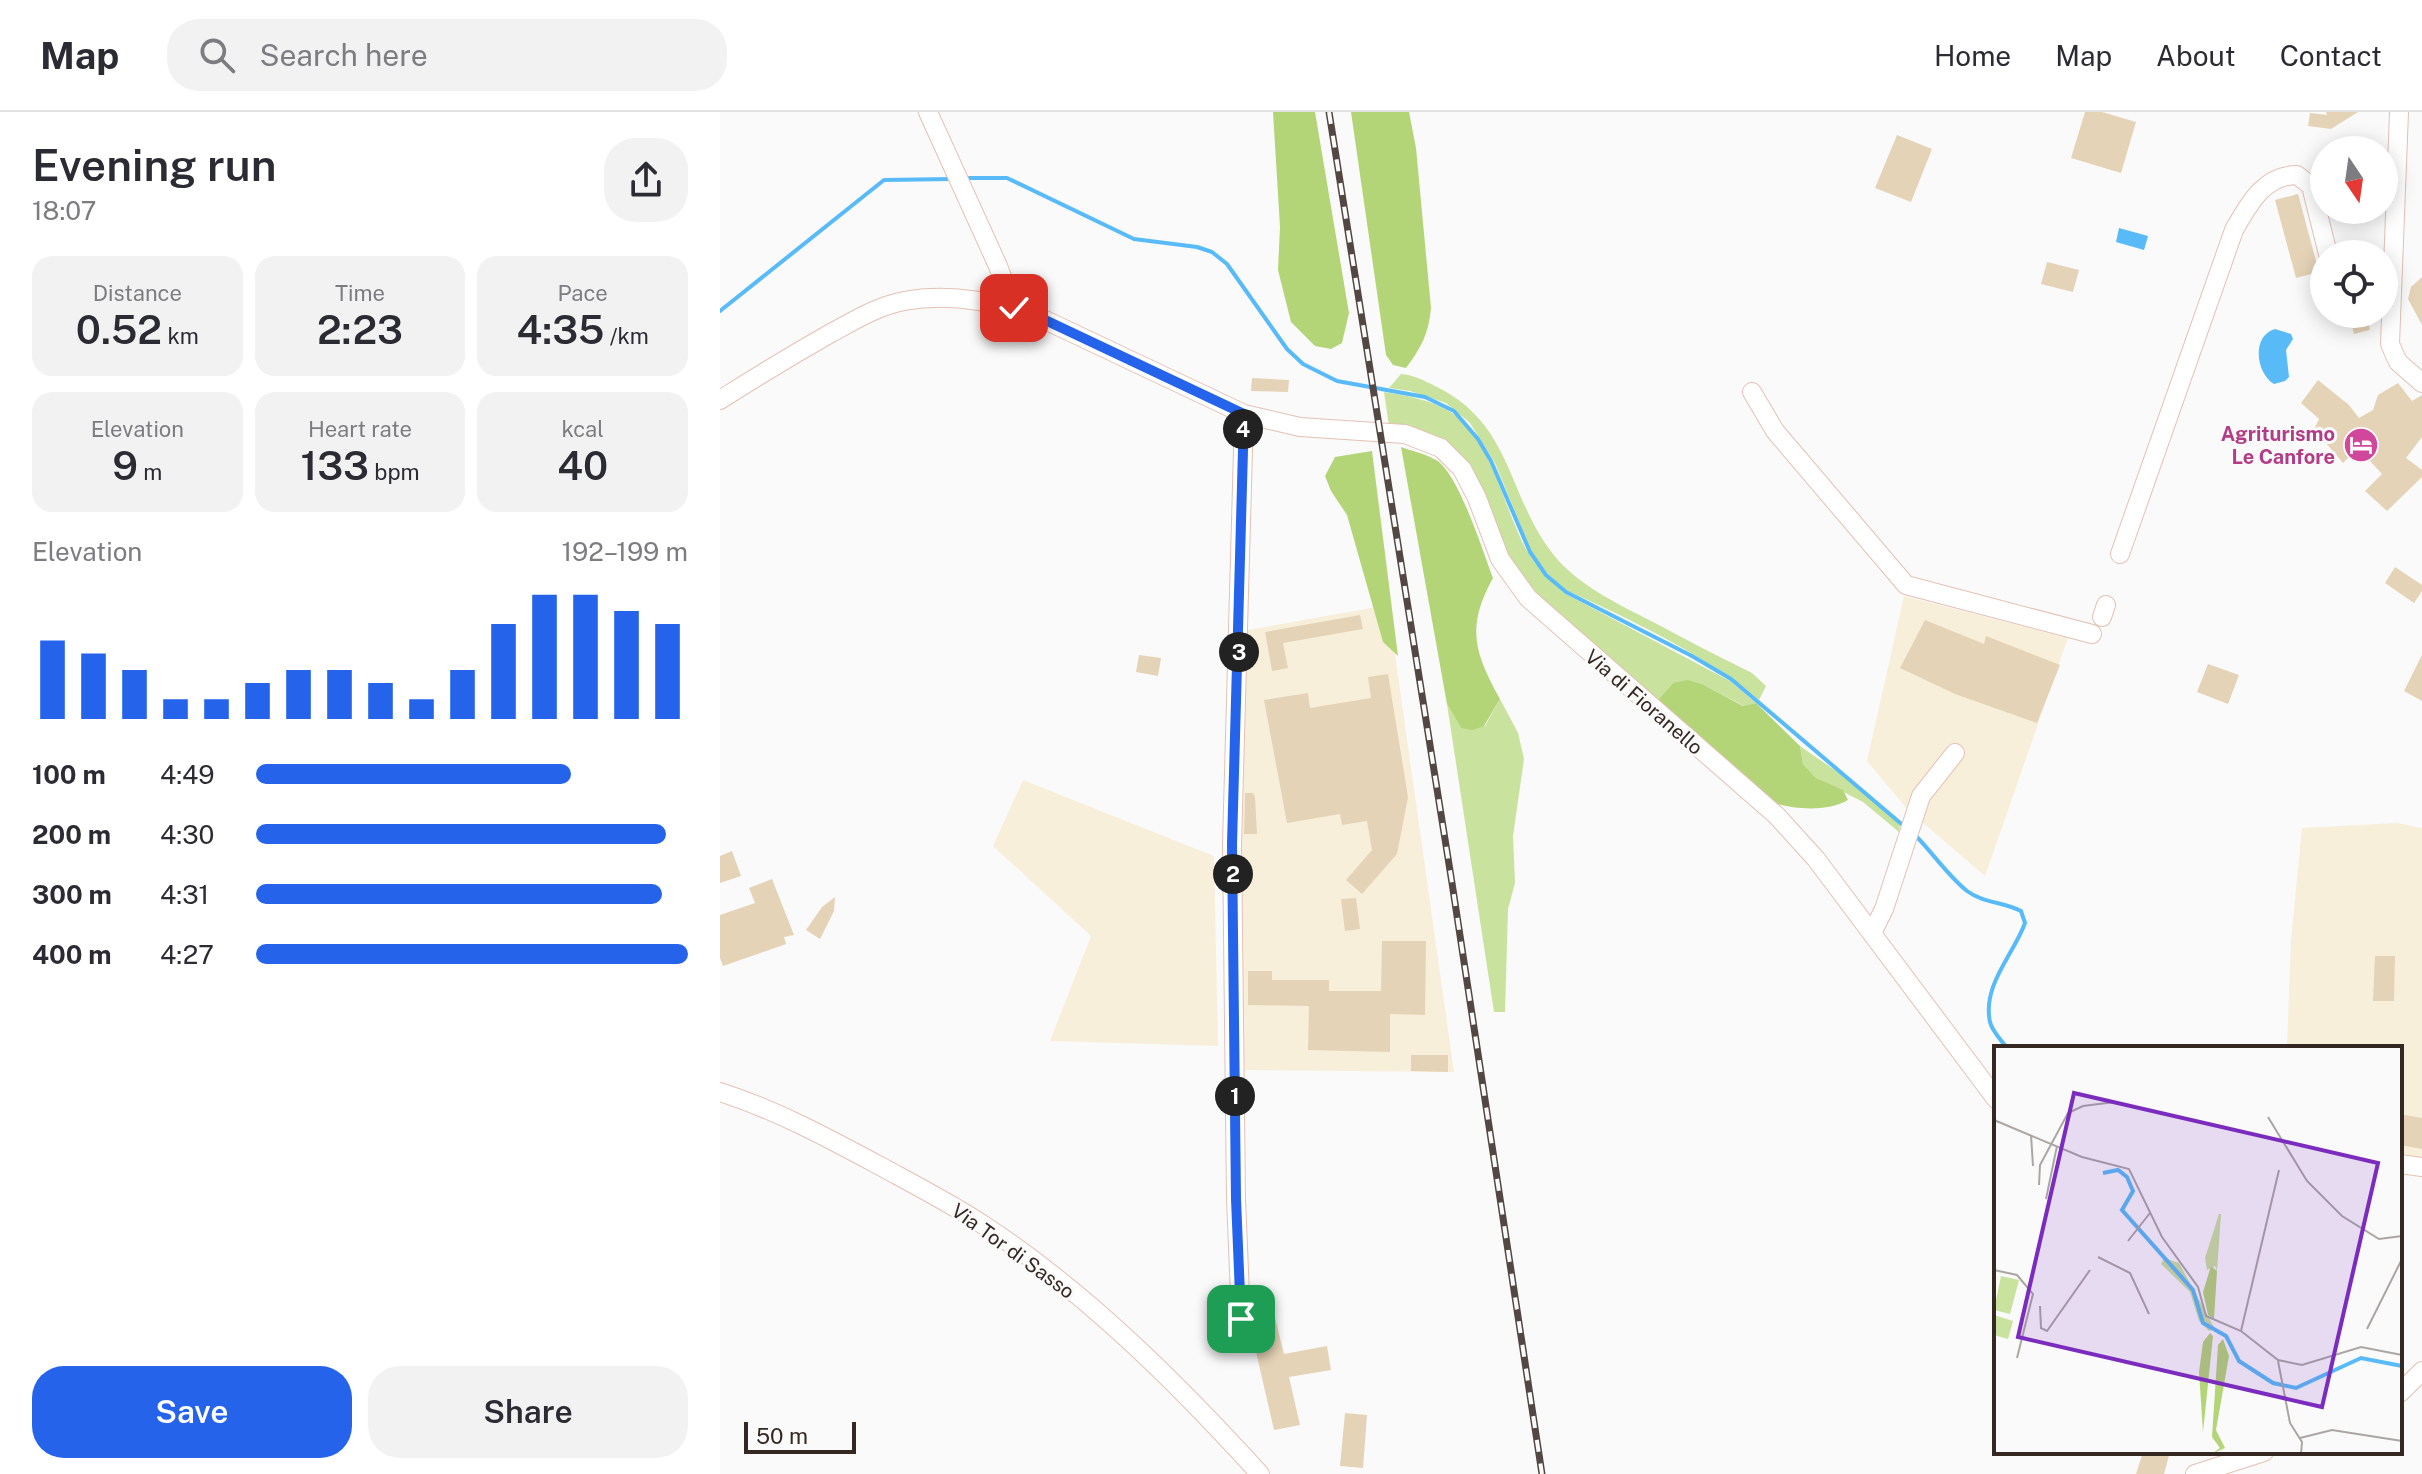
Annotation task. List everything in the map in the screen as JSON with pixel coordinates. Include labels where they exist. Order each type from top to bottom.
[{"type":"street","points":[[928,112],[1014,308]]},
{"type":"street","points":[[2399,112],[2390,344],[2398,362],[2422,383]]},
{"type":"street","points":[[2120,554],[2234,230],[2245,210],[2272,180],[2297,175],[2311,186],[2324,240]]},
{"type":"street","name":"Via di Fioranello","points":[[720,400],[862,316],[889,305],[948,298],[1014,308],[1043,319],[1244,414],[1300,427],[1405,434],[1431,442],[1450,454],[1462,469],[1506,570],[1528,598],[1777,816],[1873,931],[1994,1096]]},
{"type":"street","points":[[1752,392],[1775,431],[1906,585],[2092,634]]},
{"type":"street","points":[[1241,1319],[1236,1199],[1232,844],[1244,414]]},
{"type":"street","points":[[1873,931],[1884,909],[1921,796],[1955,753]]},
{"type":"street","name":"Via Tor di Sasso","points":[[720,1092],[781,1115],[822,1135],[987,1227],[1075,1294],[1133,1345],[1196,1403],[1260,1474]]},
{"type":"street","points":[[2402,1164],[2422,1167]]},
{"type":"street","points":[[2402,1391],[2422,1371]]},
{"type":"street","points":[[2195,1474],[2258,1454]]},
{"type":"shaded area","points":[[1904,596],[2068,638],[1985,876],[1908,810],[1867,761]]},
{"type":"shaded area","points":[[1388,605],[1454,1072],[1240,1070],[1242,793],[1248,630]]},
{"type":"shaded area","points":[[1023,780],[1214,856],[1218,1046],[1050,1041],[1091,936],[993,846]]},
{"type":"shaded area","points":[[2397,823],[2422,828],[2422,1158],[2402,1154],[2402,1046],[2287,1046],[2291,940],[2302,828]]},
{"type":"green space","points":[[1273,112],[1315,112],[1349,313],[1342,343],[1331,349],[1315,346],[1291,322],[1278,270],[1280,227]]},
{"type":"green space","points":[[1351,112],[1409,112],[1416,148],[1431,308],[1423,340],[1406,368],[1393,365],[1386,355]]},
{"type":"green space","points":[[1401,374],[1435,386],[1461,402],[1481,421],[1496,442],[1541,537],[1568,570],[1616,603],[1752,673],[1766,686],[1759,700],[1691,653],[1566,590],[1548,574],[1532,553],[1495,463],[1470,423],[1446,403],[1410,391],[1389,388]]},
{"type":"green space","points":[[1384,392],[1430,402],[1455,415],[1468,427],[1497,478],[1527,551],[1564,593],[1730,681],[1756,703],[1744,706],[1704,685],[1673,683],[1655,703],[1542,599],[1521,575],[1501,542],[1472,472],[1389,426]]},
{"type":"green space","points":[[1401,447],[1432,458],[1444,467],[1469,514],[1493,578],[1484,595],[1476,625],[1479,653],[1500,699],[1484,726],[1473,730],[1461,728],[1447,704]]},
{"type":"green space","points":[[1372,451],[1398,656],[1383,642],[1347,515],[1325,476],[1335,457]]},
{"type":"green space","points":[[1688,680],[1743,706],[1756,703],[1800,746],[1803,764],[1816,778],[1843,790],[1848,800],[1814,808],[1778,804],[1655,703],[1673,683]]},
{"type":"green space","points":[[1500,699],[1518,733],[1524,759],[1513,836],[1515,883],[1508,909],[1505,1012],[1494,1012],[1447,704],[1461,728],[1485,726]]},
{"type":"green space","points":[[1800,746],[1839,773],[1900,824],[1899,832],[1863,802],[1816,778],[1803,764]]},
{"type":"water","points":[[2119,228],[2148,236],[2144,250],[2116,242]]},
{"type":"water","points":[[2275,329],[2291,334],[2293,339],[2286,350],[2289,377],[2274,384],[2263,372],[2259,347],[2267,333]]},
{"type":"building","points":[[2085,112],[2102,112],[2136,122],[2121,173],[2071,158]]},
{"type":"building","points":[[2326,112],[2358,112],[2331,129],[2308,126],[2310,113],[2327,115]]},
{"type":"building","points":[[1897,135],[1932,149],[1911,202],[1875,188]]},
{"type":"building","points":[[2298,194],[2310,240],[2310,274],[2296,278],[2275,200]]},
{"type":"building","points":[[2047,262],[2079,270],[2073,292],[2041,284]]},
{"type":"building","points":[[2422,277],[2422,325],[2408,299],[2411,287]]},
{"type":"building","points":[[2352,328],[2370,328],[2370,330],[2354,334]]},
{"type":"building","points":[[1252,378],[1289,380],[1288,392],[1251,391]]},
{"type":"building","name":"Agriturismo Le Canfore","points":[[2318,380],[2349,405],[2359,418],[2373,410],[2378,395],[2398,383],[2412,401],[2422,395],[2422,437],[2406,458],[2422,470],[2422,477],[2387,511],[2365,491],[2382,474],[2358,448],[2343,463],[2314,429],[2319,419],[2301,403]]},
{"type":"building","points":[[2395,567],[2422,585],[2422,591],[2414,603],[2385,583]]},
{"type":"building","points":[[1360,615],[1363,629],[1283,643],[1288,668],[1272,671],[1265,632]]},
{"type":"building","points":[[1925,620],[1984,644],[1986,636],[2060,665],[2037,723],[1955,694],[1900,668]]},
{"type":"building","points":[[1139,655],[1161,658],[1158,676],[1136,672]]},
{"type":"building","points":[[2422,655],[2422,701],[2404,691]]},
{"type":"building","points":[[2208,664],[2239,675],[2228,704],[2197,692]]},
{"type":"building","points":[[1388,674],[1408,797],[1397,854],[1362,894],[1346,880],[1372,850],[1367,821],[1342,825],[1340,814],[1287,823],[1264,700],[1308,693],[1310,708],[1371,698],[1368,677]]},
{"type":"building","points":[[1245,793],[1253,793],[1255,797],[1257,834],[1244,834]]},
{"type":"building","points":[[732,851],[741,876],[720,883],[720,856]]},
{"type":"building","points":[[772,879],[794,935],[784,937],[786,944],[723,966],[720,958],[720,915],[755,903],[749,888]]},
{"type":"building","points":[[835,897],[834,911],[820,939],[806,930],[822,907]]},
{"type":"building","points":[[1356,898],[1360,929],[1345,931],[1341,899]]},
{"type":"building","points":[[1382,941],[1426,941],[1425,1015],[1390,1014],[1390,1052],[1308,1050],[1309,1006],[1248,1005],[1248,971],[1272,971],[1272,980],[1329,980],[1329,991],[1381,991]]},
{"type":"building","points":[[2375,956],[2395,956],[2394,1001],[2373,1001]]},
{"type":"building","points":[[1411,1055],[1448,1055],[1448,1072],[1411,1071]]},
{"type":"building","points":[[2402,1114],[2422,1118],[2422,1149],[2402,1145]]},
{"type":"building","points":[[1275,1318],[1284,1354],[1327,1346],[1331,1370],[1289,1377],[1300,1425],[1274,1430],[1250,1326]]},
{"type":"building","points":[[1345,1413],[1367,1415],[1363,1468],[1340,1466]]},
{"type":"building","points":[[2142,1454],[2169,1454],[2164,1474],[2136,1474]]},
{"type":"waterway","points":[[964,178],[1007,178],[1134,239],[1197,247],[1212,252],[1227,264],[1287,349],[1303,364],[1337,381],[1425,397],[1454,411],[1478,439],[1491,461],[1530,552],[1546,575],[1566,592],[1731,679],[1905,827]]},
{"type":"waterway","points":[[720,311],[884,180],[951,179]]},
{"type":"waterway","points":[[1915,835],[1967,891],[2021,911],[2025,923],[2000,970],[1989,1008],[1991,1025],[2005,1046]]},
{"type":"railway","points":[[1329,112],[1542,1474]]},
{"type":"place","name":"Agriturismo Le Canfore","points":[[2361,445]]},
{"type":"route","points":[[1014,308],[1244,414],[1232,844],[1236,1199],[1241,1319]]}]
